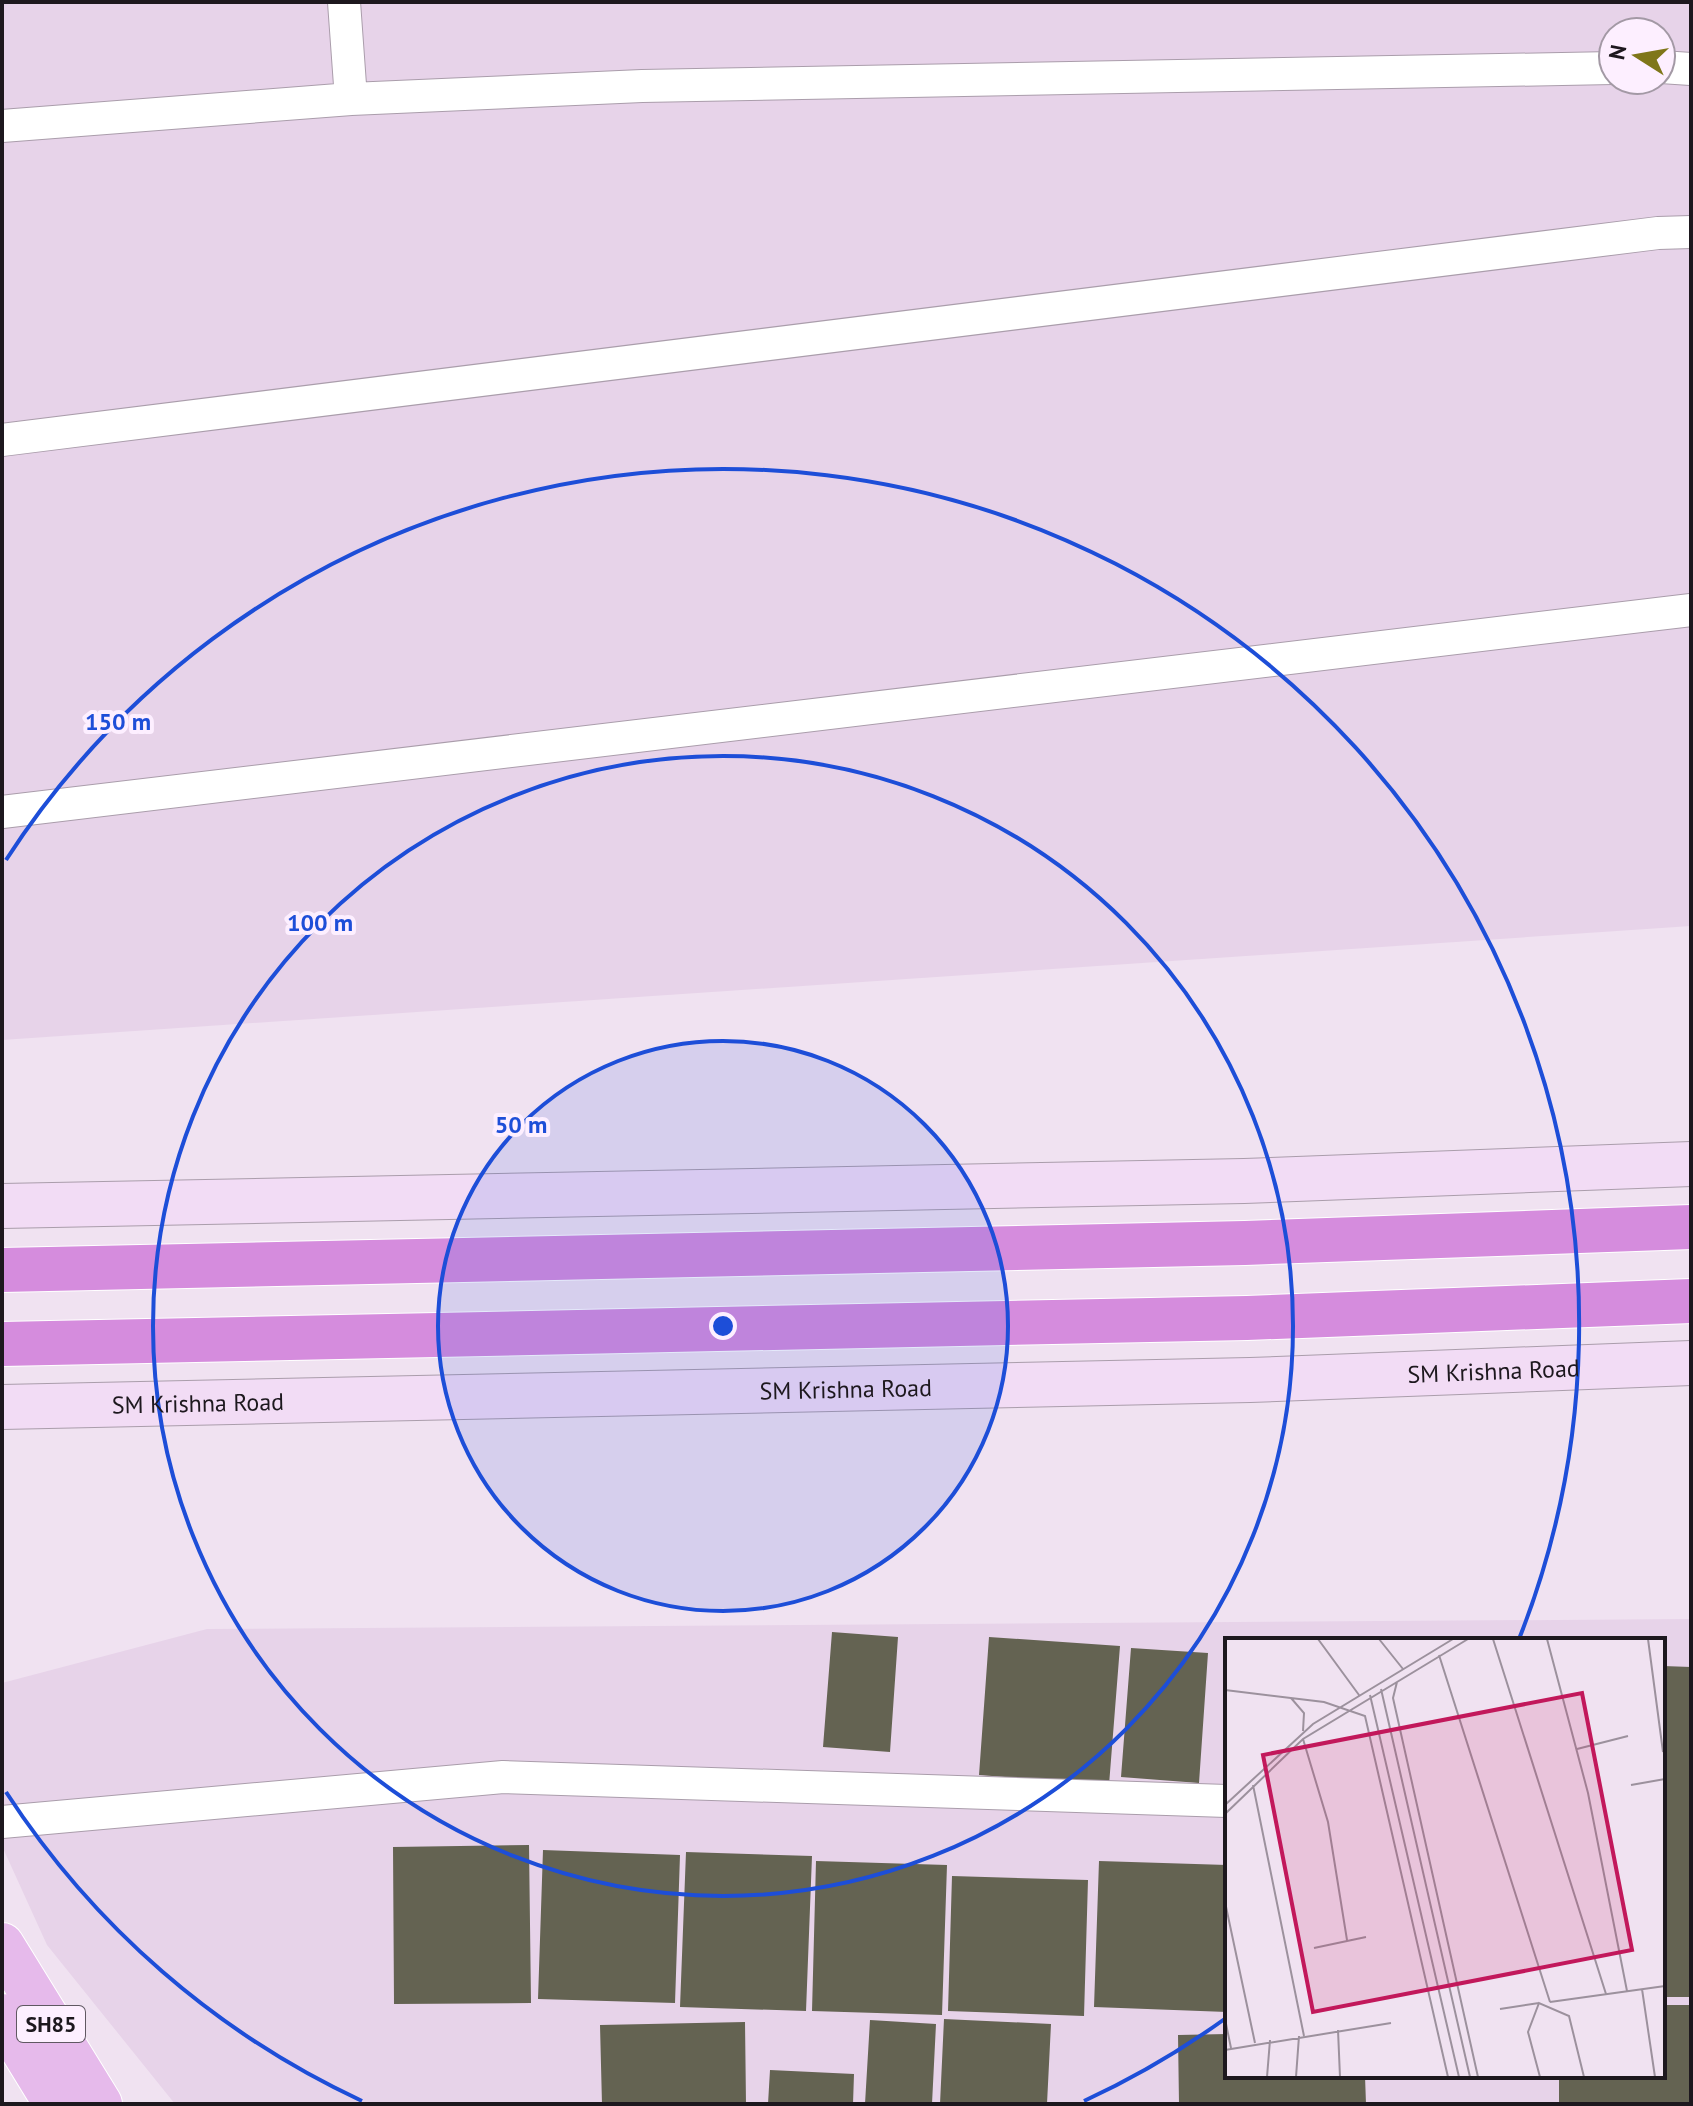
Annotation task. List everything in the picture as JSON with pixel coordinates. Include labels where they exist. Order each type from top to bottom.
[{"type":"highway","points":[[2,1270],[1245,1243],[1691,1227]]},
{"type":"highway","points":[[2,1344],[1247,1318],[1691,1301]]},
{"type":"main road","name":"SH85","points":[[2,1945],[100,2104]]},
{"type":"main road","name":"SH85","points":[[2,2016],[56,2104]]},
{"type":"street","points":[[344,2],[351,99]]},
{"type":"street","points":[[2,126],[351,99],[642,86],[1597,68]]},
{"type":"street","points":[[2,440],[1658,233],[1691,232]]},
{"type":"street","points":[[2,812],[1691,610]]},
{"type":"street","points":[[2,1206],[1244,1181],[1691,1164]]},
{"type":"street","name":"SM Krishna Road","points":[[2,1407],[1250,1380],[1691,1363]]},
{"type":"street","points":[[2,1822],[503,1777],[1225,1801]]},
{"type":"shaded area","points":[[2,2],[1691,2],[1691,926],[2,1040]]},
{"type":"shaded area","points":[[1691,1619],[1691,2104],[175,2104],[47,1945],[2,1846],[2,1683],[207,1629]]},
{"type":"building","points":[[832,1632],[898,1637],[890,1752],[823,1747]]},
{"type":"building","points":[[989,1637],[1120,1646],[1109,1785],[979,1775]]},
{"type":"building","points":[[1131,1648],[1208,1653],[1199,1783],[1121,1777]]},
{"type":"building","points":[[1665,1666],[1691,1667],[1691,1997],[1665,1997]]},
{"type":"building","points":[[529,1845],[531,2003],[394,2004],[393,1847]]},
{"type":"building","points":[[543,1850],[680,1855],[675,2003],[538,1999]]},
{"type":"building","points":[[686,1852],[812,1856],[806,2011],[680,2007]]},
{"type":"building","points":[[816,1861],[947,1865],[942,2015],[812,2011]]},
{"type":"building","points":[[1099,1861],[1225,1865],[1225,2012],[1094,2007]]},
{"type":"building","points":[[952,1876],[1088,1880],[1084,2016],[948,2011]]},
{"type":"building","points":[[1665,2005],[1691,2005],[1691,2104],[1559,2104],[1559,2078],[1665,2078]]},
{"type":"building","points":[[944,2019],[1051,2024],[1047,2104],[940,2104]]},
{"type":"building","points":[[870,2020],[936,2024],[932,2104],[865,2104]]},
{"type":"building","points":[[745,2022],[746,2104],[602,2104],[600,2025]]},
{"type":"building","points":[[1225,2034],[1225,2078],[1365,2078],[1366,2104],[1179,2104],[1178,2035]]},
{"type":"building","points":[[770,2070],[854,2074],[853,2104],[768,2104]]}]
